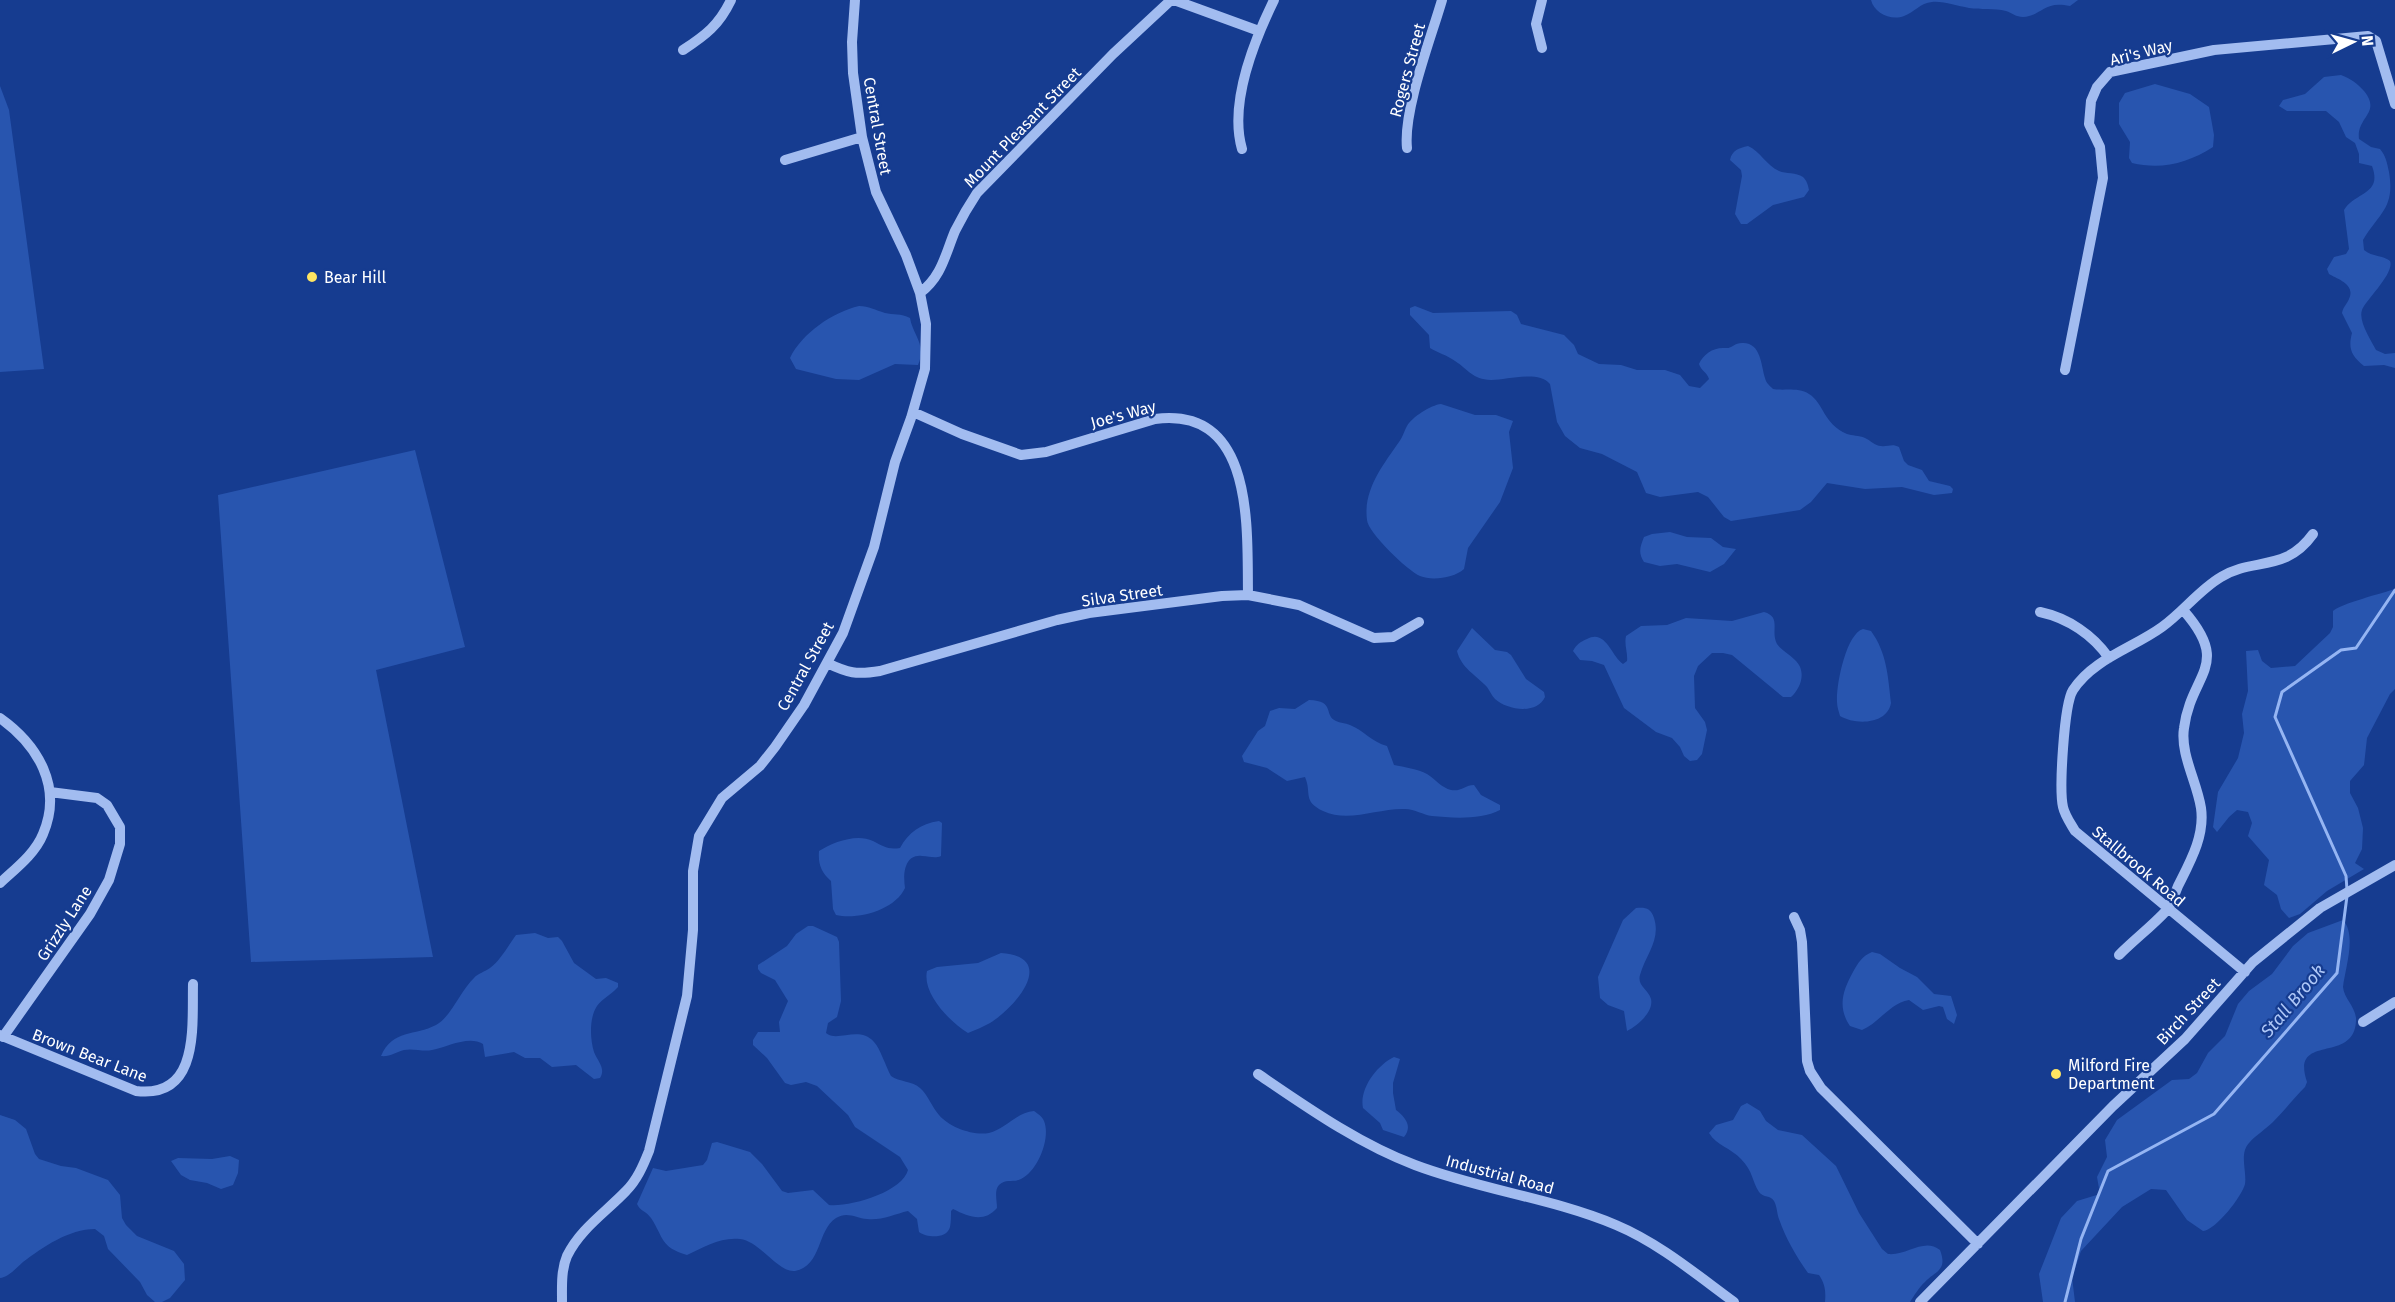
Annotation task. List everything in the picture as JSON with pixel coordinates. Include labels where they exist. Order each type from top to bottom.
[{"type":"street","points":[[683,50],[709,33],[724,15],[731,0]]},
{"type":"street","name":"Central Street","points":[[562,1302],[566,1257],[586,1228],[628,1190],[642,1169],[649,1151],[687,996],[693,930],[693,871],[699,836],[712,810],[722,798],[759,766],[775,747],[804,705],[843,633],[874,547],[895,462],[925,369],[926,324],[920,293],[906,255],[876,192],[862,137],[853,73],[852,42],[855,0]]},
{"type":"street","points":[[1172,0],[1259,31]]},
{"type":"street","name":"Mount Pleasant Street","points":[[920,293],[933,283],[966,209],[978,193],[1113,54],[1172,0]]},
{"type":"street","points":[[1242,149],[1238,135],[1239,102],[1259,31],[1274,0]]},
{"type":"street","name":"Rogers Street","points":[[1407,148],[1406,135],[1414,96],[1442,0]]},
{"type":"street","points":[[1542,0],[1536,24],[1542,48]]},
{"type":"street","name":"Ari's Way","points":[[2065,370],[2103,178],[2100,147],[2089,124],[2091,101],[2097,87],[2110,72],[2214,50],[2362,36],[2376,41],[2395,104]]},
{"type":"street","points":[[785,160],[862,137]]},
{"type":"street","name":"Joe's Way","points":[[913,412],[962,434],[1021,455],[1046,452],[1155,419],[1169,417],[1189,420],[1206,428],[1221,439],[1231,453],[1237,468],[1248,540],[1248,595]]},
{"type":"street","name":"Stallbrook Road","points":[[2245,972],[2085,842],[2075,831],[2063,809],[2064,748],[2072,692],[2102,662],[2161,628],[2184,611],[2204,589],[2222,576],[2288,557],[2304,546],[2313,534]]},
{"type":"street","name":"Silva Street","points":[[826,663],[847,673],[862,674],[1089,613],[1248,595],[1299,605],[1374,638],[1393,637],[1419,622]]},
{"type":"street","points":[[2119,955],[2167,909],[2194,855],[2201,828],[2201,810],[2183,730],[2187,712],[2206,670],[2208,659],[2206,645],[2198,627],[2184,611]]},
{"type":"street","points":[[2040,612],[2067,621],[2100,645],[2109,658]]},
{"type":"street","points":[[0,718],[31,745],[44,766],[50,792],[49,814],[43,835],[31,854],[0,883]]},
{"type":"street","name":"Grizzly Lane","points":[[1,1036],[90,915],[109,880],[120,844],[120,827],[107,805],[97,798],[50,792]]},
{"type":"street","name":"Birch Street","points":[[1920,1302],[2098,1121],[2185,1039],[2245,972],[2287,933],[2320,908],[2395,865]]},
{"type":"street","points":[[1794,917],[1802,942],[1806,1046],[1810,1071],[1821,1088],[1978,1244]]},
{"type":"street","name":"Brown Bear Lane","points":[[1,1036],[136,1091],[153,1093],[170,1083],[186,1066],[191,1053],[193,984]]},
{"type":"street","points":[[2363,1022],[2395,1002]]},
{"type":"street","name":"Industrial Road","points":[[1258,1074],[1333,1124],[1390,1155],[1441,1174],[1554,1204],[1614,1224],[1633,1233],[1654,1245],[1734,1302]]},
{"type":"shaded area","points":[[1871,0],[2078,0],[2070,6],[2054,5],[2023,17],[2001,10],[1974,9],[1932,2],[1904,16],[1889,17],[1879,12]]},
{"type":"shaded area","points":[[2341,75],[2356,83],[2369,98],[2370,110],[2361,125],[2359,139],[2371,147],[2380,149],[2389,172],[2388,202],[2363,240],[2364,250],[2387,259],[2390,261],[2390,266],[2361,314],[2376,350],[2385,354],[2395,353],[2395,368],[2384,365],[2364,366],[2353,355],[2350,343],[2352,333],[2342,313],[2349,299],[2350,289],[2345,283],[2329,274],[2327,269],[2334,257],[2346,254],[2349,249],[2344,210],[2371,188],[2374,183],[2372,166],[2359,163],[2355,143],[2346,137],[2339,122],[2326,111],[2287,111],[2279,106],[2283,100],[2305,94],[2324,77]]},
{"type":"shaded area","points":[[2155,84],[2190,94],[2209,107],[2214,135],[2213,147],[2174,164],[2154,166],[2132,163],[2129,158],[2130,142],[2119,124],[2119,103],[2125,93]]},
{"type":"shaded area","points":[[0,86],[9,110],[44,369],[0,372]]},
{"type":"shaded area","points":[[1748,146],[1779,171],[1803,177],[1809,190],[1804,197],[1773,205],[1747,224],[1741,224],[1735,214],[1742,176],[1741,170],[1730,160],[1736,150]]},
{"type":"shaded area","points":[[859,306],[910,318],[921,351],[918,365],[895,364],[859,380],[836,379],[796,369],[790,358],[810,332],[829,318]]},
{"type":"shaded area","points":[[1415,306],[1433,313],[1511,311],[1517,315],[1521,324],[1564,335],[1574,345],[1578,354],[1599,364],[1621,365],[1637,370],[1665,370],[1680,375],[1689,386],[1700,388],[1709,379],[1699,364],[1706,354],[1739,343],[1748,344],[1757,350],[1766,380],[1773,389],[1796,390],[1809,394],[1839,430],[1849,435],[1863,437],[1879,446],[1899,447],[1908,465],[1922,470],[1929,481],[1950,486],[1953,489],[1952,493],[1934,495],[1902,487],[1865,489],[1827,483],[1811,502],[1800,510],[1731,521],[1724,517],[1708,497],[1698,492],[1660,497],[1646,493],[1637,472],[1602,454],[1580,448],[1565,436],[1557,422],[1550,384],[1538,377],[1491,380],[1475,376],[1452,359],[1430,348],[1429,335],[1410,315],[1410,308]]},
{"type":"shaded area","points":[[1441,404],[1475,415],[1496,415],[1513,421],[1509,432],[1513,468],[1500,502],[1468,548],[1464,569],[1443,578],[1431,578],[1414,573],[1381,542],[1369,526],[1367,509],[1371,488],[1407,426],[1422,412]]},
{"type":"shaded area","points":[[415,450],[465,647],[376,670],[433,957],[251,962],[218,495]]},
{"type":"shaded area","points":[[1670,532],[1687,537],[1711,538],[1723,547],[1736,549],[1724,564],[1710,572],[1677,564],[1660,566],[1644,562],[1640,550],[1644,537]]},
{"type":"shaded area","points":[[2395,589],[2395,689],[2390,694],[2367,738],[2364,765],[2350,781],[2350,793],[2358,808],[2363,828],[2362,849],[2355,863],[2364,869],[2327,891],[2300,914],[2289,918],[2281,909],[2277,895],[2264,885],[2269,860],[2248,836],[2252,823],[2248,812],[2237,810],[2217,832],[2213,827],[2218,792],[2238,758],[2244,733],[2242,714],[2248,691],[2246,651],[2258,650],[2262,661],[2271,668],[2295,666],[2330,633],[2333,627],[2333,611]]},
{"type":"shaded area","points":[[1764,612],[1773,617],[1777,644],[1799,664],[1802,674],[1798,689],[1791,697],[1783,697],[1732,655],[1712,653],[1698,666],[1694,676],[1695,708],[1705,722],[1707,730],[1702,754],[1697,760],[1690,761],[1672,738],[1656,732],[1624,708],[1604,665],[1580,660],[1573,651],[1582,641],[1594,637],[1599,638],[1604,640],[1623,664],[1627,661],[1626,636],[1641,626],[1667,625],[1686,618],[1732,621]]},
{"type":"shaded area","points":[[1472,628],[1495,650],[1511,655],[1526,679],[1544,692],[1545,697],[1541,703],[1522,709],[1500,703],[1487,687],[1465,667],[1457,651]]},
{"type":"shaded area","points":[[1863,629],[1871,631],[1880,648],[1886,666],[1891,703],[1883,716],[1862,722],[1840,716],[1837,702],[1843,661],[1852,640]]},
{"type":"shaded area","points":[[1309,700],[1323,703],[1336,721],[1355,727],[1387,746],[1394,765],[1423,772],[1451,790],[1474,785],[1481,795],[1500,805],[1500,810],[1466,818],[1432,816],[1405,809],[1343,816],[1323,811],[1312,804],[1305,777],[1287,781],[1267,768],[1244,762],[1242,756],[1258,731],[1265,726],[1270,711],[1279,708],[1295,709]]},
{"type":"shaded area","points":[[939,821],[942,823],[941,856],[911,858],[906,866],[905,888],[900,896],[885,908],[875,912],[855,916],[836,915],[833,909],[831,881],[821,868],[819,851],[853,838],[867,839],[889,848],[900,848],[907,837],[916,830],[926,824]]},
{"type":"shaded area","points":[[1636,908],[1649,910],[1656,926],[1652,947],[1639,979],[1650,996],[1651,1004],[1644,1018],[1627,1031],[1624,1011],[1608,1005],[1600,998],[1598,977],[1623,920]]},
{"type":"shaded area","points":[[2343,920],[2347,926],[2350,943],[2343,987],[2356,1016],[2353,1034],[2345,1042],[2315,1052],[2307,1058],[2304,1067],[2307,1082],[2305,1087],[2246,1147],[2244,1152],[2245,1184],[2228,1212],[2215,1225],[2203,1231],[2187,1220],[2166,1190],[2151,1189],[2122,1207],[2081,1251],[2072,1277],[2075,1302],[2043,1302],[2039,1274],[2061,1218],[2077,1201],[2100,1194],[2097,1177],[2107,1157],[2105,1140],[2117,1120],[2172,1080],[2189,1079],[2197,1073],[2208,1053],[2225,1036],[2238,1004],[2249,991],[2272,974],[2293,946],[2308,933]]},
{"type":"shaded area","points":[[808,926],[837,937],[839,942],[841,1001],[837,1017],[828,1023],[826,1033],[831,1036],[855,1034],[868,1037],[874,1042],[891,1076],[920,1088],[943,1119],[962,1130],[989,1133],[1022,1114],[1034,1111],[1042,1118],[1046,1128],[1042,1153],[1027,1175],[1018,1180],[1004,1182],[997,1187],[997,1208],[992,1213],[976,1217],[953,1209],[950,1227],[945,1234],[932,1236],[919,1232],[917,1219],[908,1211],[877,1219],[840,1216],[825,1231],[810,1262],[804,1268],[795,1271],[782,1267],[755,1245],[740,1239],[719,1241],[687,1255],[678,1252],[667,1245],[651,1218],[637,1204],[653,1168],[666,1171],[703,1165],[707,1160],[712,1143],[717,1142],[750,1152],[782,1191],[788,1193],[813,1190],[829,1205],[862,1201],[886,1191],[904,1178],[908,1170],[900,1157],[855,1127],[848,1115],[817,1086],[806,1082],[791,1085],[785,1083],[767,1058],[753,1045],[758,1032],[780,1032],[779,1022],[788,1001],[775,980],[761,973],[758,965],[787,946],[796,934]]},
{"type":"shaded area","points":[[535,933],[548,938],[558,937],[574,963],[596,979],[606,978],[618,983],[618,987],[597,1006],[593,1016],[592,1041],[594,1052],[602,1068],[600,1078],[594,1079],[576,1065],[552,1067],[540,1058],[525,1058],[514,1052],[485,1057],[483,1044],[471,1041],[458,1042],[432,1050],[407,1050],[381,1056],[386,1047],[398,1037],[428,1028],[441,1021],[469,983],[497,961],[516,935]]},
{"type":"shaded area","points":[[1872,952],[1880,954],[1917,977],[1934,994],[1951,996],[1957,1015],[1954,1024],[1947,1019],[1943,1007],[1923,1010],[1909,1000],[1896,1005],[1862,1030],[1850,1026],[1844,1012],[1844,992],[1859,963]]},
{"type":"shaded area","points":[[1001,953],[1018,957],[1027,963],[1029,973],[1027,984],[1011,1006],[1000,1016],[968,1033],[946,1015],[933,998],[927,980],[927,971],[937,967],[978,963]]},
{"type":"shaded area","points":[[1394,1057],[1400,1059],[1393,1083],[1393,1093],[1396,1110],[1408,1125],[1404,1137],[1383,1130],[1380,1123],[1363,1108],[1362,1101],[1371,1078],[1381,1066]]},
{"type":"shaded area","points":[[1747,1103],[1760,1111],[1766,1121],[1778,1130],[1802,1135],[1836,1166],[1859,1213],[1882,1249],[1888,1254],[1928,1245],[1940,1250],[1942,1262],[1939,1270],[1921,1286],[1910,1302],[1825,1302],[1825,1288],[1821,1278],[1819,1275],[1808,1273],[1795,1254],[1778,1217],[1774,1201],[1759,1192],[1748,1168],[1741,1159],[1709,1133],[1716,1125],[1733,1120],[1741,1106]]},
{"type":"shaded area","points":[[0,1115],[15,1120],[26,1129],[39,1159],[76,1168],[108,1180],[120,1195],[122,1218],[126,1225],[137,1236],[174,1251],[184,1264],[185,1280],[170,1298],[162,1302],[155,1302],[147,1295],[140,1282],[108,1249],[104,1236],[95,1229],[66,1235],[0,1278]]},
{"type":"shaded area","points":[[230,1156],[239,1160],[238,1173],[233,1185],[221,1189],[181,1175],[171,1161],[178,1158],[212,1159]]},
{"type":"waterway","name":"Stall Brook","points":[[2347,890],[2346,876],[2275,717],[2282,692],[2341,650],[2356,648],[2395,590]]},
{"type":"waterway","name":"Stall Brook","points":[[2065,1302],[2081,1239],[2108,1171],[2214,1114],[2337,973],[2347,896]]},
{"type":"place","name":"Bear Hill","points":[[312,277]]},
{"type":"place","name":"Milford Fire Department","points":[[2056,1074]]}]
